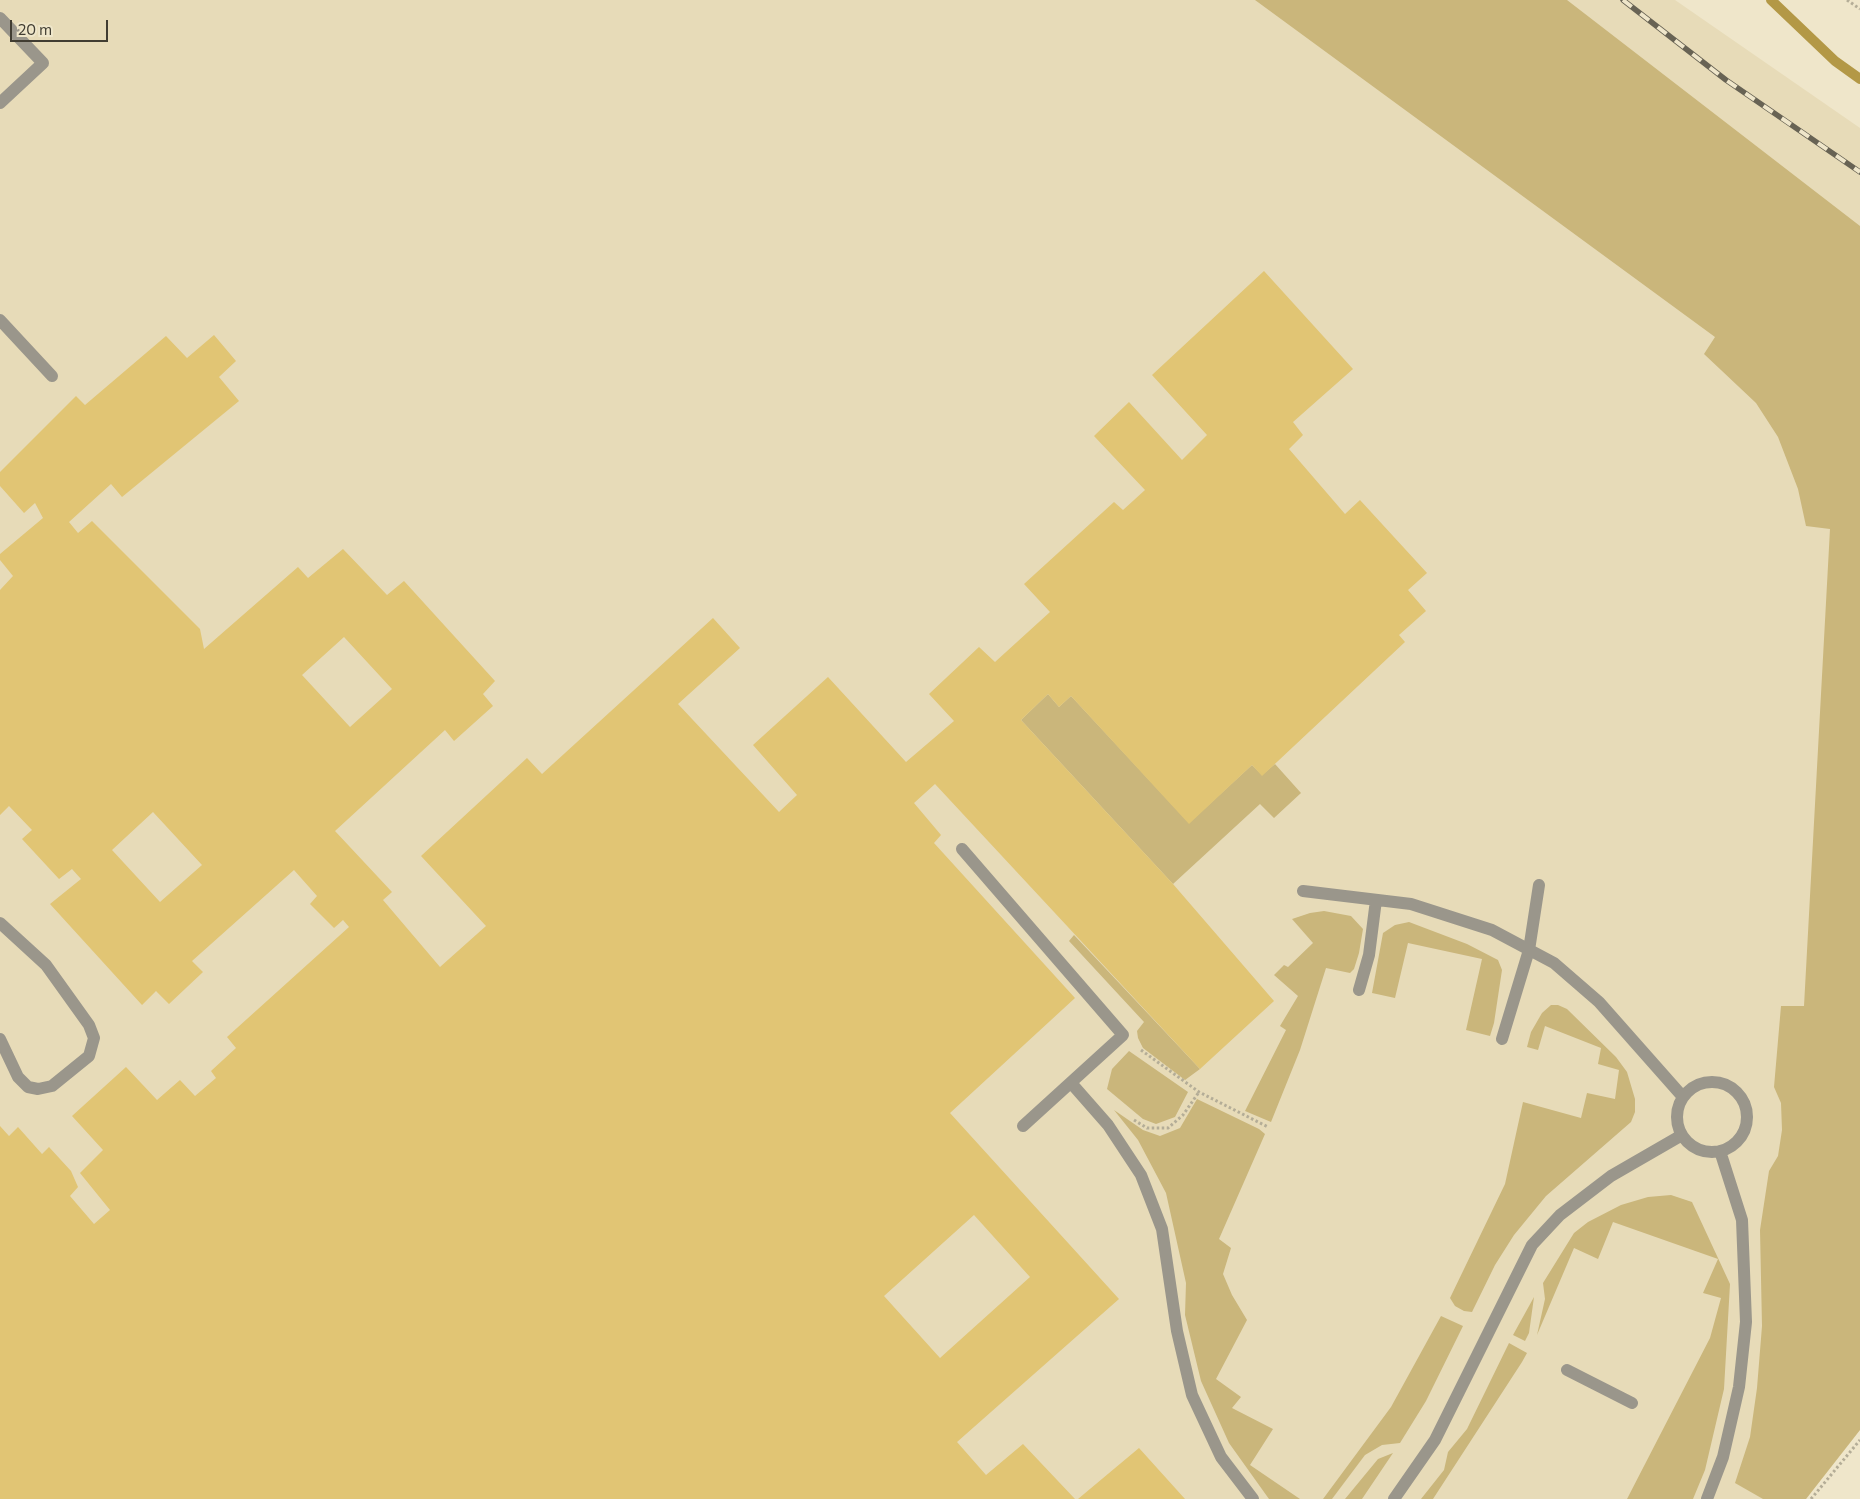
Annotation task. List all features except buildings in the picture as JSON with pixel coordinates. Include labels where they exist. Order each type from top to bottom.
[{"type":"lane","points":[[0,18],[43,63],[0,103]]},
{"type":"lane","points":[[0,320],[52,376]]},
{"type":"lane","points":[[962,848],[1123,1035],[1072,1084],[1023,1126]]},
{"type":"lane","points":[[1502,1039],[1529,950],[1539,885]]},
{"type":"lane","points":[[1303,891],[1410,904],[1483,927],[1554,963],[1599,1002],[1683,1097]]},
{"type":"lane","points":[[1359,990],[1368,954],[1376,900]]},
{"type":"lane","points":[[0,923],[46,965],[89,1026],[94,1038],[89,1056],[52,1086],[38,1089],[28,1087],[18,1076],[0,1039]]},
{"type":"lane","points":[[1710,1081],[1726,1084],[1737,1092],[1745,1104],[1748,1118],[1742,1135],[1733,1145],[1720,1151],[1707,1152],[1690,1144],[1682,1135],[1678,1116],[1683,1097],[1694,1086],[1710,1081]]},
{"type":"lane","points":[[1072,1084],[1108,1125],[1142,1176],[1162,1229],[1177,1331],[1192,1395],[1221,1457],[1253,1499]]},
{"type":"lane","points":[[1394,1499],[1435,1440],[1532,1245],[1560,1215],[1611,1176],[1682,1135]]},
{"type":"lane","points":[[1707,1499],[1723,1457],[1739,1387],[1746,1322],[1742,1220],[1720,1151]]},
{"type":"lane","points":[[1567,1370],[1632,1403]]},
{"type":"path","points":[[1847,0],[1860,9]]},
{"type":"path","points":[[1123,1035],[1175,1076],[1200,1092],[1268,1127]]},
{"type":"path","points":[[1127,1116],[1147,1128],[1168,1128],[1184,1115],[1200,1092]]},
{"type":"path","points":[[1811,1499],[1860,1440]]},
{"type":"shaded area","points":[[0,0],[1675,0],[1860,128],[1860,1430],[1806,1499],[0,1499]]},
{"type":"shaded area","points":[[1255,0],[1567,0],[1860,226],[1860,1430],[1806,1499],[1763,1499],[1735,1483],[1750,1437],[1757,1388],[1762,1326],[1760,1230],[1769,1171],[1778,1156],[1782,1130],[1781,1103],[1774,1087],[1781,1006],[1804,1006],[1830,529],[1806,526],[1798,489],[1778,437],[1756,403],[1704,354],[1715,337]]},
{"type":"shaded area","points":[[1048,694],[1059,707],[1071,696],[1189,823],[1252,765],[1262,775],[1275,764],[1301,793],[1274,818],[1260,804],[1173,884],[1021,720]]},
{"type":"shaded area","points":[[1324,911],[1351,916],[1363,929],[1359,953],[1354,969],[1350,973],[1326,968],[1300,1050],[1271,1122],[1245,1111],[1286,1030],[1280,1026],[1298,996],[1274,975],[1284,965],[1288,967],[1313,943],[1292,919]]},
{"type":"shaded area","points":[[1409,922],[1467,944],[1498,960],[1502,970],[1494,1023],[1490,1036],[1466,1030],[1482,959],[1408,943],[1395,998],[1372,993],[1383,933],[1395,925]]},
{"type":"shaded area","points":[[1074,935],[1200,1069],[1185,1080],[1143,1048],[1137,1031],[1144,1022],[1069,941]]},
{"type":"shaded area","points":[[1551,1005],[1558,1005],[1567,1009],[1616,1057],[1627,1072],[1635,1099],[1635,1112],[1631,1122],[1546,1196],[1514,1235],[1495,1265],[1472,1312],[1464,1311],[1455,1306],[1450,1298],[1505,1184],[1523,1102],[1581,1118],[1587,1093],[1615,1099],[1619,1070],[1598,1064],[1601,1048],[1545,1026],[1538,1050],[1527,1047],[1531,1032],[1542,1013]]},
{"type":"shaded area","points":[[1129,1051],[1188,1092],[1175,1117],[1156,1124],[1143,1119],[1107,1089],[1112,1069]]},
{"type":"shaded area","points":[[1197,1099],[1259,1129],[1265,1134],[1219,1239],[1231,1248],[1223,1274],[1232,1295],[1247,1320],[1216,1379],[1241,1397],[1232,1408],[1273,1429],[1250,1465],[1300,1499],[1269,1499],[1229,1443],[1201,1381],[1185,1315],[1186,1283],[1166,1193],[1138,1140],[1114,1110],[1143,1130],[1160,1136],[1180,1128]]},
{"type":"shaded area","points":[[1671,1195],[1692,1202],[1730,1284],[1724,1389],[1705,1470],[1693,1499],[1627,1499],[1710,1338],[1721,1298],[1703,1293],[1718,1259],[1613,1222],[1598,1259],[1574,1248],[1537,1335],[1545,1299],[1543,1283],[1574,1233],[1588,1222],[1621,1205],[1648,1197]]},
{"type":"shaded area","points":[[1534,1297],[1529,1333],[1525,1341],[1513,1335]]},
{"type":"shaded area","points":[[1441,1316],[1463,1326],[1426,1401],[1400,1443],[1382,1445],[1365,1455],[1332,1499],[1323,1499],[1391,1407]]},
{"type":"shaded area","points":[[1509,1343],[1527,1353],[1522,1362],[1433,1499],[1421,1499],[1444,1470],[1448,1452],[1467,1429]]},
{"type":"shaded area","points":[[1393,1453],[1362,1499],[1345,1499],[1378,1459]]},
{"type":"waterway","points":[[1771,0],[1835,61],[1860,79]]},
{"type":"railway","points":[[1623,0],[1726,80],[1860,172]]}]
